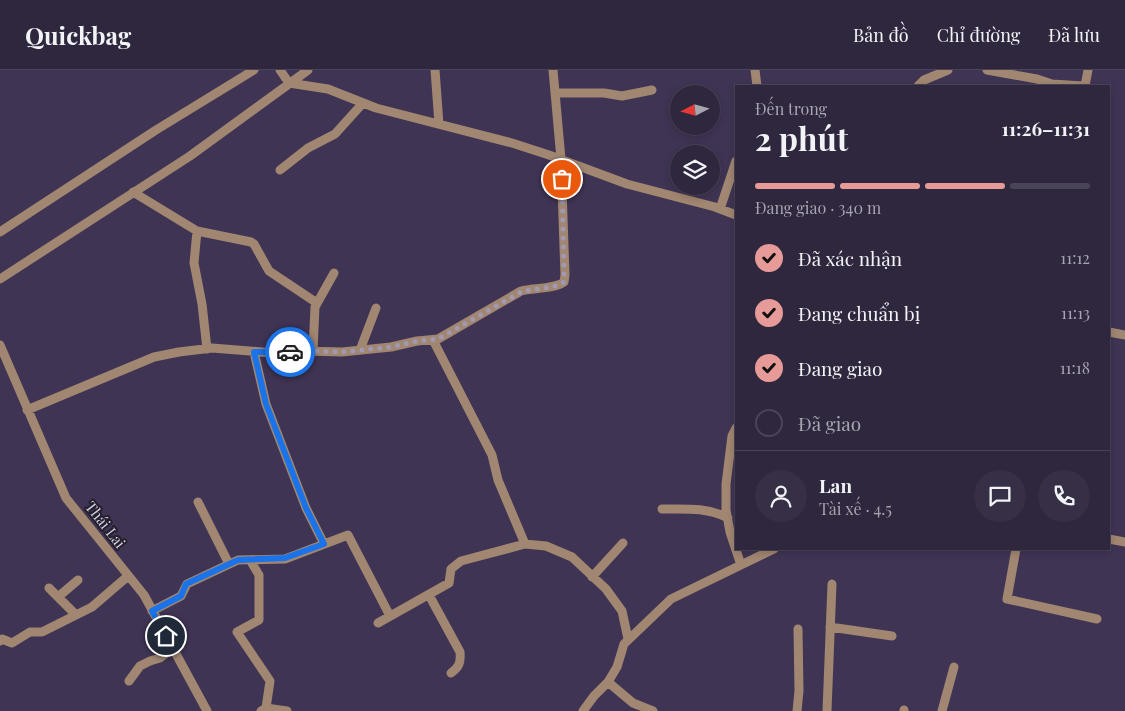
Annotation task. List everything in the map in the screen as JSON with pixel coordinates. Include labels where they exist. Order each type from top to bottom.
[{"type":"street","points":[[0,232],[156,130],[254,70]]},
{"type":"street","points":[[280,70],[289,83],[328,89],[376,108],[512,143],[627,184],[735,215]]},
{"type":"street","points":[[0,279],[190,156],[308,70]]},
{"type":"street","points":[[435,70],[439,124]]},
{"type":"street","points":[[28,410],[154,357],[178,352],[207,349],[274,353],[342,352],[391,347],[417,341],[438,339],[521,292],[534,288],[559,286],[564,282],[561,159],[553,70]]},
{"type":"street","points":[[755,70],[757,85]]},
{"type":"street","points":[[919,85],[924,80],[948,70]]},
{"type":"street","points":[[987,70],[1037,79],[1052,84],[1068,85]]},
{"type":"street","points":[[1084,85],[1088,70]]},
{"type":"street","points":[[555,93],[604,93],[622,96],[652,90]]},
{"type":"street","points":[[280,170],[308,148],[335,134],[363,103]]},
{"type":"street","points":[[720,209],[735,164]]},
{"type":"street","points":[[133,192],[197,230],[251,242],[269,271],[317,303]]},
{"type":"street","points":[[197,230],[194,263],[202,304],[207,349]]},
{"type":"street","points":[[313,351],[314,312],[334,273]]},
{"type":"street","points":[[360,350],[376,308]]},
{"type":"street","points":[[1110,332],[1125,335]]},
{"type":"street","points":[[433,340],[492,455],[498,480],[525,544]]},
{"type":"street","name":"Thái Lai","points":[[0,345],[66,498],[144,595],[207,711]]},
{"type":"street","points":[[254,352],[266,404],[306,508],[324,544]]},
{"type":"street","points":[[735,430],[732,436],[726,484],[726,510],[735,547]]},
{"type":"street","points":[[198,502],[229,564]]},
{"type":"street","points":[[662,509],[705,511],[728,518]]},
{"type":"street","points":[[152,611],[181,596],[186,584],[238,560],[285,558],[348,535],[390,616]]},
{"type":"street","points":[[1110,539],[1125,542]]},
{"type":"street","points":[[592,576],[623,542]]},
{"type":"street","points":[[378,623],[449,583],[452,568],[461,561],[525,544],[546,546],[572,557],[606,589],[622,611],[628,639]]},
{"type":"street","points":[[736,550],[741,566]]},
{"type":"street","points":[[583,711],[608,682],[617,666],[624,644],[671,599],[772,550]]},
{"type":"street","points":[[1016,550],[1007,599],[1096,619]]},
{"type":"street","points":[[250,560],[259,575],[259,620],[237,632],[270,681],[264,710],[287,711]]},
{"type":"street","points":[[0,642],[2,639],[12,644],[30,632],[42,632],[76,615],[98,603],[128,576]]},
{"type":"street","points":[[58,597],[78,580]]},
{"type":"street","points":[[827,711],[832,584]]},
{"type":"street","points":[[49,588],[76,615]]},
{"type":"street","points":[[429,595],[460,652],[461,661],[458,668],[451,674]]},
{"type":"street","points":[[830,627],[892,636]]},
{"type":"street","points":[[797,711],[799,691],[798,628]]},
{"type":"street","points":[[129,682],[140,666],[160,658],[173,648]]},
{"type":"street","points":[[942,711],[954,667]]},
{"type":"street","points":[[608,682],[633,704],[653,711]]},
{"type":"street","points":[[625,711],[633,704]]},
{"type":"way so far","points":[[290,352],[342,352],[391,347],[417,341],[438,339],[521,292],[534,288],[559,286],[564,282],[562,179]]},
{"type":"route","points":[[166,636],[152,611],[181,596],[186,584],[238,560],[285,558],[324,544],[306,508],[266,404],[254,352],[290,352]]}]
